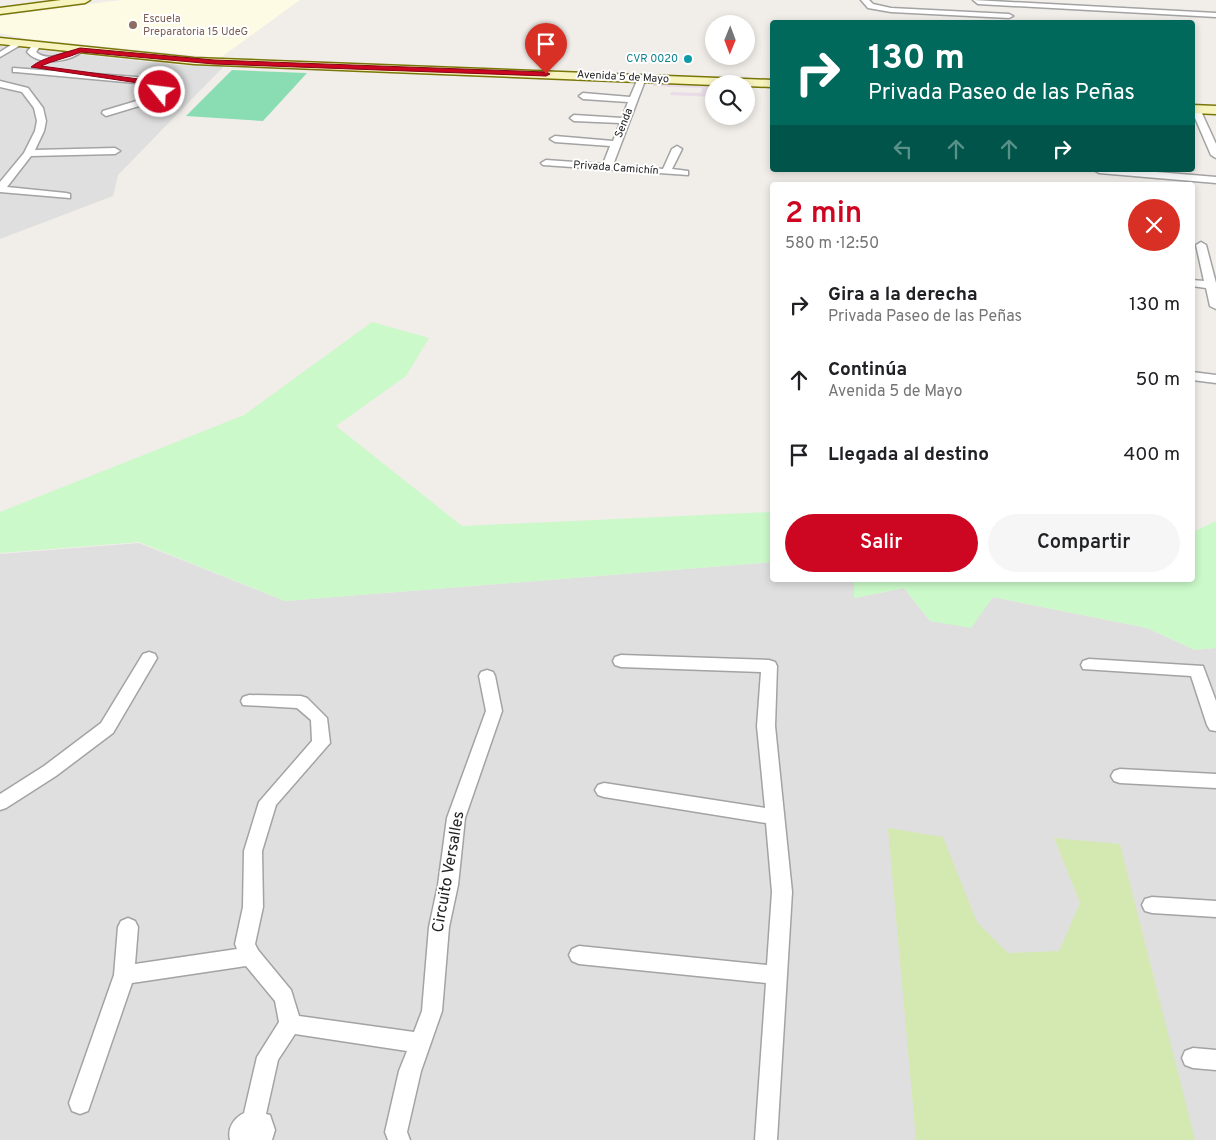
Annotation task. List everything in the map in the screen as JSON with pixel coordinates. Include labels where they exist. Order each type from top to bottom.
[{"type":"main road","points":[[0,11],[85,0]]},
{"type":"main road","name":"Avenida 5 de Mayo","points":[[0,37],[137,54],[234,62]]},
{"type":"main road","name":"Avenida 5 de Mayo","points":[[0,41],[20,43],[36,51],[80,50],[214,62],[770,84]]},
{"type":"main road","points":[[1195,109],[1216,110]]},
{"type":"street","points":[[865,0],[871,6],[891,10],[1010,19],[1004,3]]},
{"type":"street","points":[[977,1],[1076,4],[1216,15]]},
{"type":"street","points":[[1159,12],[1162,20]]},
{"type":"street","points":[[0,55],[20,43]]},
{"type":"street","points":[[13,75],[52,58],[67,56],[80,50]]},
{"type":"street","points":[[13,75],[33,60],[36,51],[52,58]]},
{"type":"street","points":[[13,75],[74,74],[136,80],[154,84],[160,88],[160,92],[151,99],[106,113]]},
{"type":"street","points":[[0,188],[30,153],[41,117],[36,103],[28,96],[13,75]]},
{"type":"street","name":"Senda","points":[[608,167],[642,78]]},
{"type":"street","points":[[0,90],[28,96]]},
{"type":"street","points":[[583,96],[633,100]]},
{"type":"street","points":[[1195,111],[1216,155]]},
{"type":"street","points":[[574,118],[625,121]]},
{"type":"street","points":[[555,139],[616,144]]},
{"type":"street","points":[[666,172],[677,149]]},
{"type":"street","points":[[30,153],[115,151]]},
{"type":"street","name":"Privada Camichín","points":[[546,163],[685,173]]},
{"type":"street","points":[[1127,172],[1216,180]]},
{"type":"street","points":[[0,188],[66,196]]},
{"type":"street","points":[[1201,245],[1214,286],[1216,306]]},
{"type":"street","points":[[1195,284],[1214,286]]},
{"type":"street","points":[[1195,376],[1216,379]]},
{"type":"street","points":[[0,803],[50,771],[107,728],[149,658]]},
{"type":"street","points":[[621,661],[769,666],[766,726],[782,892],[775,975],[766,1140]]},
{"type":"street","points":[[1089,665],[1197,670],[1216,724]]},
{"type":"street","name":"Circuito Versalles","points":[[399,1140],[396,1132],[410,1071],[432,1010],[439,927],[448,885],[456,818],[494,711],[487,676]]},
{"type":"street","points":[[249,701],[301,702],[319,718],[321,743],[268,802],[254,851],[253,907],[245,944],[250,956],[284,997],[290,1024],[268,1057],[256,1135]]},
{"type":"street","points":[[1120,776],[1216,782]]},
{"type":"street","points":[[604,790],[774,817]]},
{"type":"street","points":[[1152,905],[1216,909]]},
{"type":"street","points":[[80,1103],[124,975],[128,927]]},
{"type":"street","points":[[579,955],[775,975]]},
{"type":"street","points":[[124,975],[250,956]]},
{"type":"street","points":[[290,1024],[420,1042]]},
{"type":"street","points":[[1192,1058],[1216,1060]]},
{"type":"shaded area","name":"Escuela Preparatoria 15 UdeG","points":[[121,0],[300,0],[220,58],[28,39],[0,33],[0,16]]},
{"type":"shaded area","points":[[0,46],[178,65],[224,66],[118,175],[113,196],[0,239]]},
{"type":"shaded area","points":[[653,82],[705,85],[705,97],[670,95],[671,92],[701,93],[702,88],[653,86]]},
{"type":"shaded area","points":[[139,543],[285,601],[770,562],[770,582],[854,582],[854,598],[904,588],[930,621],[971,627],[993,597],[1147,628],[1195,650],[1216,648],[1216,1140],[0,1140],[0,554]]},
{"type":"green space","points":[[232,70],[307,73],[263,121],[186,116]]},
{"type":"green space","points":[[372,322],[429,338],[406,376],[336,426],[462,526],[770,512],[770,562],[285,601],[139,542],[0,553],[0,512],[244,415]]},
{"type":"green space","points":[[1216,521],[1216,648],[1195,650],[1147,628],[993,597],[971,628],[930,621],[904,588],[854,598],[854,582],[1195,582],[1195,531]]},
{"type":"green space","points":[[888,828],[943,837],[977,922],[1008,953],[1059,951],[1080,903],[1054,838],[1120,844],[1195,1140],[916,1140]]},
{"type":"place","name":"Escuela Preparatoria 15 UdeG","points":[[133,25]]},
{"type":"place","name":"CVR 0020","points":[[688,59]]},
{"type":"route","points":[[160,92],[160,88],[146,82],[74,74],[34,67],[52,58],[67,56],[80,50],[214,62],[546,74]]}]
